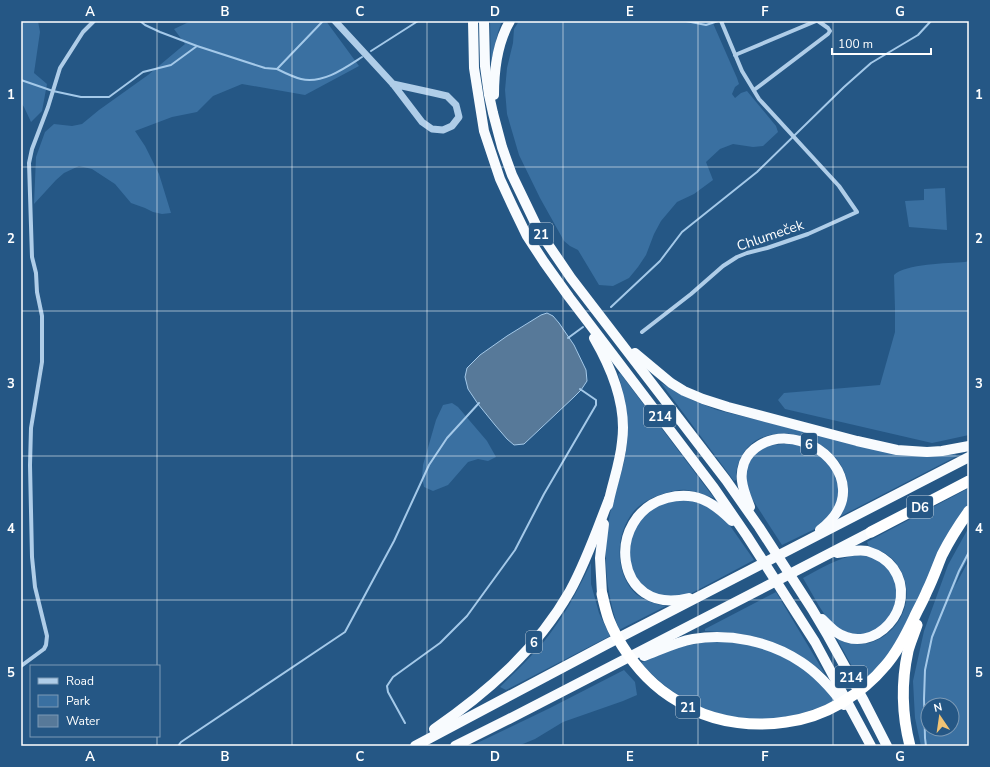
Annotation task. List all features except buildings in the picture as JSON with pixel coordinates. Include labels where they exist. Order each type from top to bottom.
[{"type":"highway","name":"21","points":[[473,21],[474,68],[484,131],[500,179],[527,236],[569,297],[603,354],[611,372],[620,401],[623,441],[609,499],[602,539],[600,558],[602,594],[609,619],[619,642],[638,668],[653,684],[696,711],[708,716],[750,724],[793,721],[812,716],[847,700],[871,681],[898,649],[927,592],[950,539],[969,511]]},
{"type":"highway","name":"21","points":[[484,21],[485,66],[489,95],[502,147],[512,175],[539,230],[571,278],[618,338],[677,387],[703,399],[728,407],[856,441],[897,450],[927,452],[969,446]]},
{"type":"highway","name":"21","points":[[493,113],[497,56],[510,21]]},
{"type":"highway","name":"214","points":[[569,297],[714,488],[747,536],[815,642],[871,746]]},
{"type":"highway","name":"214","points":[[618,338],[726,480],[759,527],[812,609],[864,701],[887,746]]},
{"type":"highway","name":"6","points":[[759,527],[744,493],[741,480],[742,470],[750,453],[756,447],[764,443],[774,439],[784,438],[803,442],[820,450],[832,461],[840,475],[843,483],[841,502],[837,512],[825,526],[792,549]]},
{"type":"highway","name":"6","points":[[415,746],[607,644],[969,457]]},
{"type":"highway","name":"D6","points":[[871,532],[969,481]]},
{"type":"highway","name":"6","points":[[710,591],[678,600],[663,600],[648,595],[638,588],[631,578],[627,567],[625,551],[629,531],[638,515],[648,506],[659,500],[675,496],[699,498],[711,503],[722,511],[747,536]]},
{"type":"highway","name":"6","points":[[409,746],[446,721],[494,683],[522,656],[540,635],[562,605],[577,577],[591,548],[609,499]]},
{"type":"highway","points":[[455,746],[597,674],[643,653],[871,532]]},
{"type":"highway","points":[[812,609],[836,632],[849,638],[862,639],[883,630],[893,620],[900,604],[901,588],[898,579],[895,571],[884,559],[867,551],[858,550],[831,553]]},
{"type":"highway","name":"21","points":[[910,746],[904,717],[903,697],[905,667],[908,651],[927,592]]},
{"type":"highway","points":[[643,653],[707,637],[722,637],[752,641],[768,646],[785,653],[816,673],[836,695],[860,726]]},
{"type":"street","points":[[21,666],[44,649],[47,636],[35,587],[32,557],[30,465],[31,428],[42,362],[42,316],[37,292],[36,273],[32,257],[29,164],[32,149],[48,107],[60,68],[83,32],[94,21]]},
{"type":"street","points":[[721,21],[742,71],[754,90],[830,31],[817,21],[736,55]]},
{"type":"street","points":[[336,23],[393,84],[422,122],[432,129],[443,130],[452,126],[459,117],[456,105],[447,96],[393,84]]},
{"type":"street","name":"Chlumeček","points":[[642,332],[691,294],[723,266],[737,257],[808,234],[857,212],[839,186],[760,99],[754,90]]},
{"type":"green space","points":[[21,21],[38,21],[40,32],[34,73],[47,84],[42,111],[31,122],[21,103]]},
{"type":"green space","points":[[191,21],[326,21],[359,66],[305,95],[242,84],[213,96],[197,112],[172,117],[135,131],[145,146],[159,174],[171,213],[162,214],[153,212],[131,203],[115,184],[92,169],[79,166],[64,173],[34,204],[36,157],[45,132],[54,124],[72,126],[82,124],[148,75],[185,44],[174,29]]},
{"type":"green space","points":[[490,21],[502,21],[491,62]]},
{"type":"green space","points":[[519,21],[712,21],[739,84],[735,87],[732,94],[735,98],[741,93],[747,91],[776,126],[778,132],[763,146],[753,147],[733,144],[720,149],[706,162],[713,180],[694,194],[677,202],[661,221],[646,255],[629,278],[613,286],[599,285],[578,250],[564,241],[540,198],[519,155],[507,114],[505,90],[507,68],[513,43],[514,29]]},
{"type":"green space","points":[[945,188],[947,230],[909,227],[905,201],[924,200],[924,189]]},
{"type":"green space","points":[[969,261],[969,435],[932,443],[785,409],[778,400],[784,393],[880,385],[895,332],[894,275],[907,268],[917,266]]},
{"type":"green space","points":[[620,373],[714,498],[697,492],[676,490],[644,502],[634,511],[628,520],[621,540],[620,562],[623,572],[627,582],[636,594],[648,601],[666,606],[619,630],[609,592],[606,554],[609,519],[624,462],[628,429],[624,396],[618,374]]},
{"type":"green space","points":[[661,383],[692,400],[717,410],[875,449],[941,456],[955,454],[957,456],[841,516],[848,495],[844,472],[834,455],[818,443],[799,435],[779,433],[761,438],[746,449],[737,468],[736,480],[734,481]]},
{"type":"green space","points":[[452,403],[458,407],[487,441],[496,457],[488,461],[478,459],[468,462],[448,485],[433,491],[424,487],[422,478],[423,465],[436,420],[443,405]]},
{"type":"green space","points":[[792,443],[818,453],[833,469],[840,493],[834,510],[823,523],[815,529],[782,545],[747,491],[746,470],[753,455],[765,446]]},
{"type":"green space","points":[[969,488],[969,504],[963,512],[908,625],[887,658],[861,683],[837,639],[853,644],[868,643],[881,638],[892,629],[901,617],[906,603],[906,588],[902,573],[896,563],[885,553],[869,547],[867,542]]},
{"type":"green space","points":[[686,499],[709,506],[726,520],[754,560],[692,593],[678,597],[664,597],[650,592],[634,576],[628,551],[632,533],[641,517],[660,503]]},
{"type":"green space","points":[[969,527],[969,557],[955,586],[969,560],[969,746],[921,746],[915,718],[913,681],[924,631],[948,565]]},
{"type":"green space","points":[[857,555],[875,557],[889,567],[899,588],[891,618],[871,634],[854,636],[831,624],[803,578],[836,561]]},
{"type":"green space","points":[[591,563],[591,584],[599,613],[610,636],[506,690],[500,687],[548,636],[569,604]]},
{"type":"green space","points":[[776,592],[825,674],[798,654],[768,640],[741,634],[705,631],[705,629]]},
{"type":"green space","points":[[706,642],[738,642],[772,651],[803,667],[838,699],[811,710],[785,717],[758,719],[733,717],[708,710],[684,699],[662,683],[641,663],[654,655],[674,648]]},
{"type":"green space","points":[[624,670],[635,682],[637,695],[563,722],[535,739],[518,746],[471,746],[550,708]]},
{"type":"water","points":[[547,313],[553,316],[559,323],[574,345],[586,370],[587,381],[574,397],[524,444],[514,445],[495,425],[468,389],[465,377],[467,368],[480,355],[507,336],[541,315]]},
{"type":"waterway","points":[[140,21],[160,32],[197,46],[265,68],[277,69],[323,21]]},
{"type":"waterway","points":[[371,51],[418,21]]},
{"type":"waterway","points":[[686,21],[706,25],[718,21]]},
{"type":"waterway","points":[[611,307],[660,261],[682,232],[757,172],[844,87],[871,63],[918,35],[931,21]]},
{"type":"waterway","points":[[21,80],[53,91],[81,97],[109,97],[143,72],[171,65],[197,46]]},
{"type":"waterway","points":[[277,69],[301,79],[317,79],[333,74],[362,57]]},
{"type":"waterway","points":[[568,338],[583,327]]},
{"type":"waterway","points":[[405,723],[388,692],[387,686],[393,677],[440,643],[467,616],[515,550],[544,494],[596,405],[596,400],[580,389]]},
{"type":"waterway","points":[[178,746],[181,742],[345,632],[394,541],[429,465],[447,438],[479,403]]},
{"type":"waterway","points":[[926,746],[924,699],[925,670],[932,637],[959,571],[969,552]]}]
